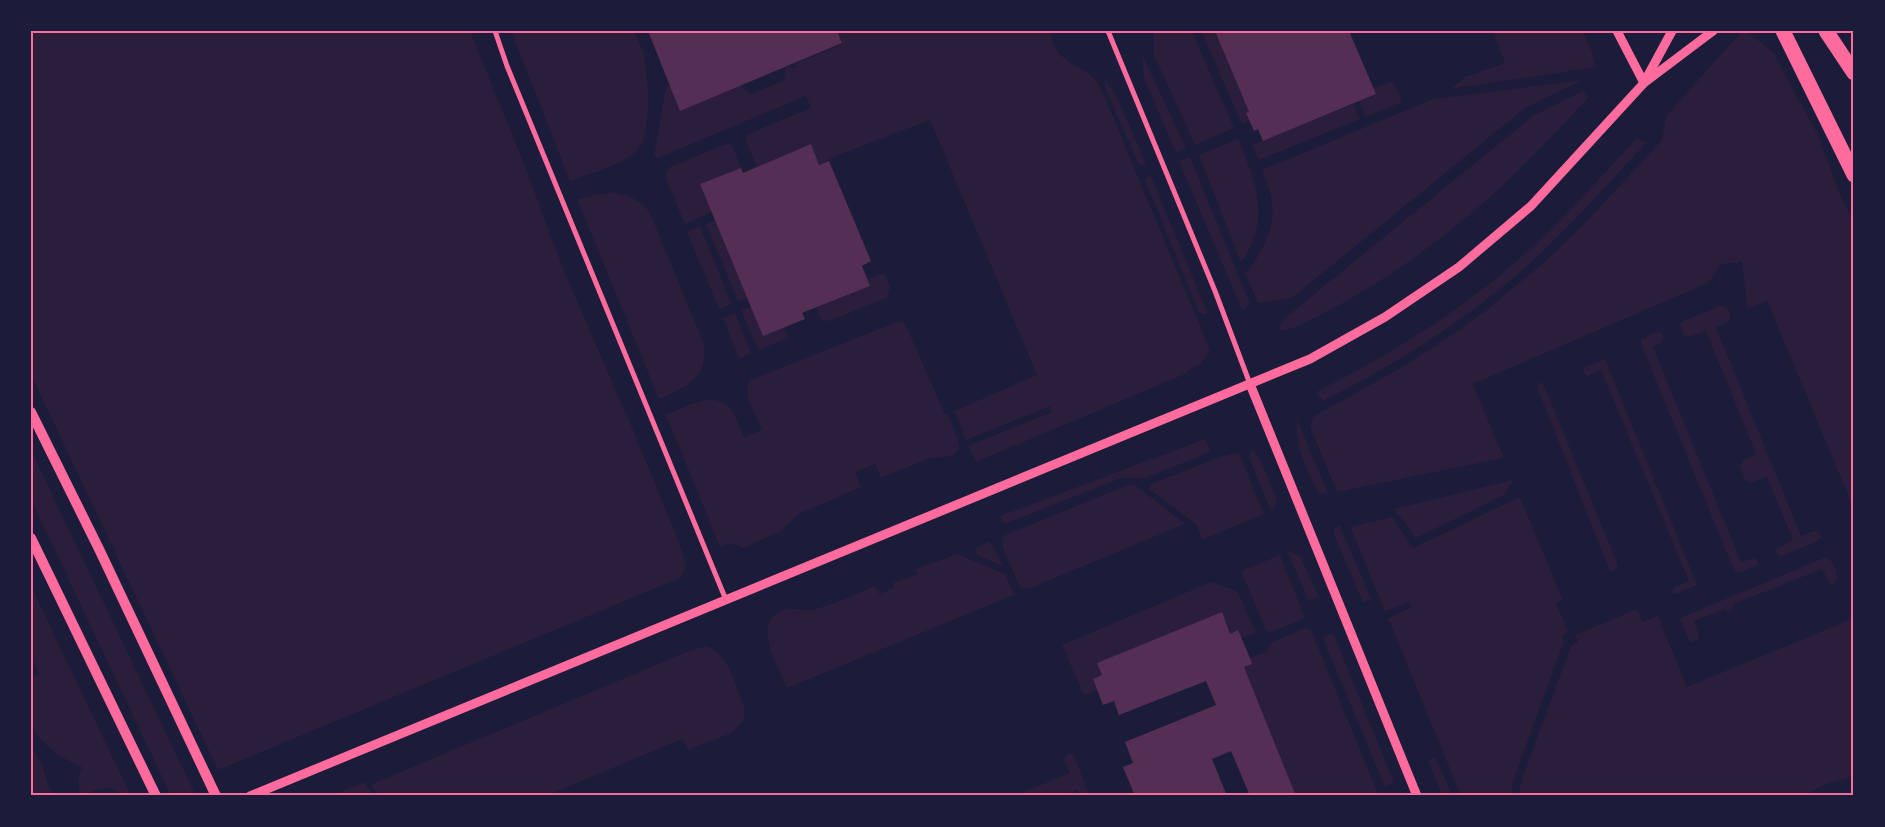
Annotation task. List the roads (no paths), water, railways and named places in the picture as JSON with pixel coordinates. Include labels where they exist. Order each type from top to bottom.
[{"type":"highway","points":[[1783,31],[1854,175]]},
{"type":"highway","points":[[1826,31],[1854,73]]},
{"type":"main road","points":[[31,412],[99,549],[216,796]]},
{"type":"main road","points":[[31,538],[156,796]]},
{"type":"street","points":[[494,31],[726,600]]},
{"type":"street","points":[[1108,31],[1215,291],[1250,384],[1417,796]]},
{"type":"street","points":[[1617,31],[1644,83]]},
{"type":"street","points":[[1644,83],[1672,31]]},
{"type":"street","points":[[250,796],[1250,384],[1318,354],[1385,317],[1459,267],[1531,206],[1644,83],[1713,31]]}]
